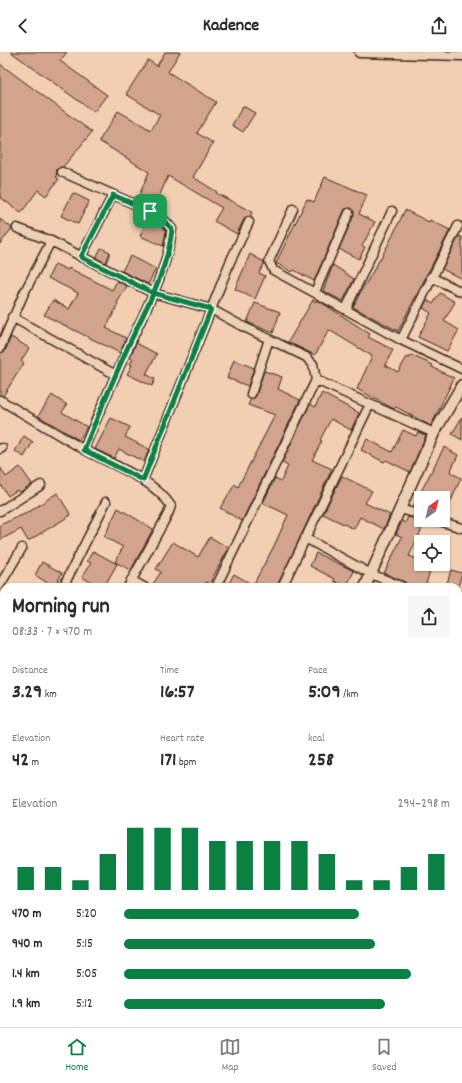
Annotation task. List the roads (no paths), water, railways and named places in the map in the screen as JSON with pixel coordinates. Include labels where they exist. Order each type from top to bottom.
[{"type":"street","points":[[359,52],[450,54],[462,56]]},
{"type":"street","points":[[62,172],[150,211],[164,220],[172,229],[170,248],[153,293],[84,450]]},
{"type":"street","points":[[81,257],[113,195]]},
{"type":"street","points":[[293,209],[269,261],[273,270],[401,340],[462,369]]},
{"type":"street","points":[[346,309],[392,211]]},
{"type":"street","points":[[315,292],[349,213]]},
{"type":"street","points":[[143,480],[230,262],[249,222]]},
{"type":"street","points":[[401,340],[431,277],[458,226]]},
{"type":"street","points":[[17,228],[51,240],[81,257],[153,293],[211,309],[306,357],[313,364],[316,380],[218,583]]},
{"type":"street","points":[[0,348],[12,317],[51,240]]},
{"type":"street","points":[[431,277],[462,292]]},
{"type":"street","points":[[12,317],[116,375]]},
{"type":"street","points":[[250,394],[269,339]]},
{"type":"street","points":[[316,380],[434,434]]},
{"type":"street","points":[[367,583],[434,434],[462,385]]},
{"type":"street","points":[[0,400],[84,450],[143,480],[163,494],[171,506],[131,583]]},
{"type":"street","points":[[284,583],[370,404]]},
{"type":"street","points":[[0,511],[41,485]]},
{"type":"street","points":[[65,583],[106,502]]},
{"type":"street","points":[[400,509],[414,514]]},
{"type":"street","points":[[450,524],[462,528]]},
{"type":"street","points":[[306,538],[371,574],[393,583]]},
{"type":"street","points":[[1,583],[22,548]]}]
